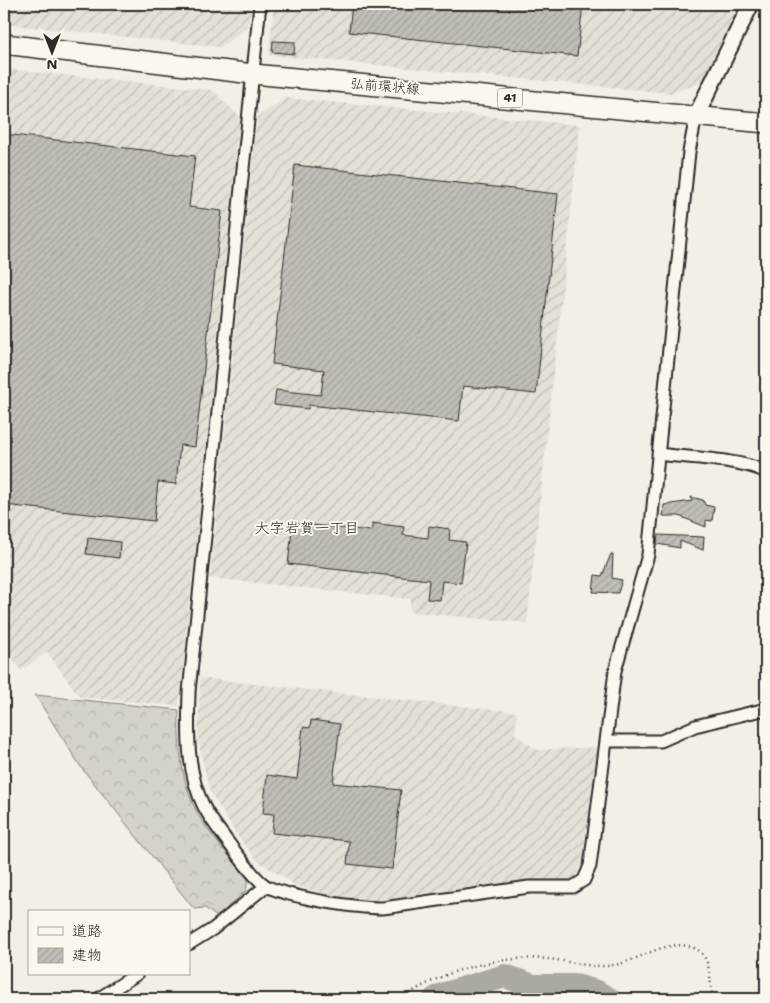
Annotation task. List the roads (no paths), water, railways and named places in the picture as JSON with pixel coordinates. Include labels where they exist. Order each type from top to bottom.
[{"type":"main road","name":"弘前環状線","points":[[4,44],[253,74],[766,123]]},
{"type":"street","points":[[260,4],[189,692],[188,733],[190,757],[204,806],[242,860],[266,886],[364,908],[383,908],[529,887],[573,887],[584,880],[590,866],[615,671],[648,555],[689,152],[696,116],[751,4]]},
{"type":"street","points":[[658,454],[725,462],[760,468],[766,472]]},
{"type":"street","points":[[606,741],[661,741],[695,726],[766,709]]},
{"type":"street","points":[[190,943],[213,929],[266,886]]},
{"type":"street","points":[[98,999],[134,976]]},
{"type":"waterway","points":[[435,999],[442,995],[505,976],[533,986],[576,986],[597,992],[609,999]]},
{"type":"district","name":"大字岩賀一丁目","points":[[307,528]]}]
